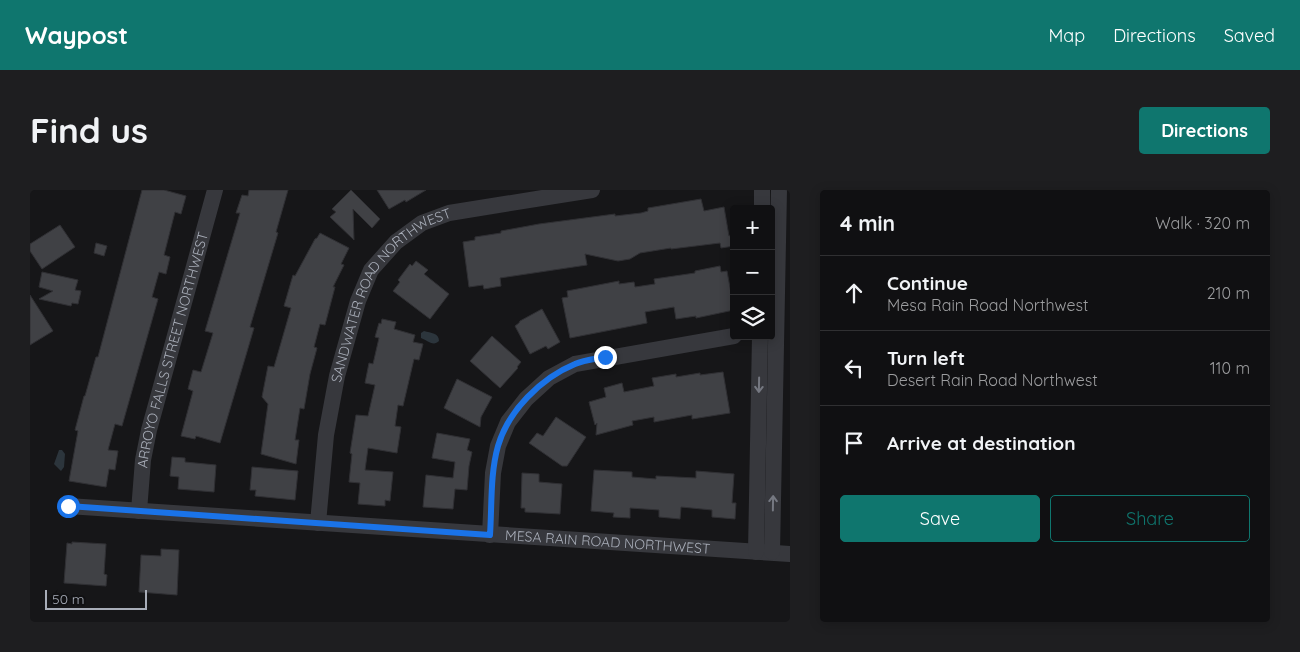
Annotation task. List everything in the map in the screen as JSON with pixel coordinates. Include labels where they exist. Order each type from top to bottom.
[{"type":"street","name":"ARROYO FALLS STREET NORTHWEST","points":[[139,511],[143,460],[149,430],[215,190]]},
{"type":"street","name":"SANDWATER ROAD NORTHWEST","points":[[318,523],[326,435],[337,376],[358,301],[371,270],[396,242],[422,223],[449,213],[592,190]]},
{"type":"street","points":[[762,190],[762,205]]},
{"type":"street","points":[[764,552],[782,458],[779,329],[779,190]]},
{"type":"street","points":[[490,535],[493,473],[498,446],[508,422],[526,399],[549,378],[575,364],[730,337]]},
{"type":"street","points":[[760,340],[757,457],[764,552]]},
{"type":"street","points":[[757,457],[782,458]]},
{"type":"street","name":"MESA RAIN ROAD NORTHWEST","points":[[68,506],[790,554]]},
{"type":"shaded area","points":[[424,331],[436,335],[439,341],[432,343],[421,338],[421,333]]},
{"type":"shaded area","points":[[59,450],[62,450],[65,454],[64,467],[61,471],[54,464]]},
{"type":"building","points":[[142,190],[164,190],[186,196],[181,214],[175,212],[164,255],[170,257],[166,274],[159,272],[152,297],[158,299],[122,426],[115,424],[108,450],[118,451],[115,470],[109,469],[106,487],[69,481],[78,431],[75,430],[96,357],[98,357]]},
{"type":"building","points":[[249,190],[288,190],[276,232],[278,233],[250,327],[254,328],[220,443],[196,436],[195,439],[181,436],[193,391],[188,389],[193,370],[201,372],[213,333],[205,331],[240,213],[236,213],[242,195],[248,196]]},
{"type":"building","points":[[351,190],[380,219],[372,228],[353,209],[354,240],[330,217],[336,212],[332,209]]},
{"type":"building","points":[[377,190],[426,190],[406,202],[405,200],[389,209]]},
{"type":"building","points":[[701,199],[704,211],[724,207],[730,236],[730,247],[721,248],[720,243],[671,248],[640,253],[630,259],[618,261],[585,254],[587,265],[500,278],[501,286],[484,289],[483,285],[469,287],[463,242],[475,240],[475,237],[539,224],[615,214],[615,216],[641,213],[648,211],[648,208]]},
{"type":"building","points":[[60,225],[75,247],[42,269],[30,251],[30,244]]},
{"type":"building","points":[[320,233],[349,248],[341,264],[344,265],[333,287],[335,287],[325,325],[320,324],[314,347],[317,348],[304,409],[300,408],[295,440],[299,440],[296,464],[261,454],[268,404],[262,397],[268,366],[274,367],[291,308],[284,306],[293,275],[295,276]]},
{"type":"building","points":[[96,243],[107,246],[104,256],[94,253]]},
{"type":"building","points":[[416,261],[428,270],[424,274],[449,294],[430,319],[393,291],[400,282],[398,280],[410,264],[412,266]]},
{"type":"building","points":[[720,266],[721,272],[727,271],[730,288],[730,311],[696,318],[696,316],[676,319],[674,307],[645,312],[647,323],[570,338],[562,298],[568,297],[567,291],[619,281],[619,284],[634,282],[635,287],[655,284],[654,279],[695,273],[695,271]]},
{"type":"building","points":[[42,272],[78,280],[75,290],[81,291],[78,304],[72,303],[71,306],[39,299],[53,291],[39,287]]},
{"type":"building","points":[[30,295],[53,331],[30,345]]},
{"type":"building","points":[[542,309],[560,342],[548,349],[546,346],[530,354],[515,326],[520,321]]},
{"type":"building","points":[[382,319],[396,322],[394,329],[415,335],[413,342],[423,344],[419,360],[414,359],[403,406],[398,405],[395,426],[401,427],[397,453],[368,448],[365,470],[393,472],[390,501],[385,500],[385,506],[358,504],[360,483],[349,482],[352,454],[350,453],[356,415],[368,416],[375,385],[365,383],[369,363],[373,364],[379,338],[375,337]]},
{"type":"building","points":[[492,336],[521,362],[500,388],[470,361]]},
{"type":"building","points":[[723,372],[730,413],[692,419],[692,415],[654,422],[654,417],[632,421],[633,425],[596,435],[597,423],[595,425],[589,402],[606,397],[604,388],[622,383],[624,392],[654,386],[652,378],[676,374],[676,377]]},
{"type":"building","points":[[457,379],[492,397],[481,417],[480,427],[444,408]]},
{"type":"building","points":[[556,417],[586,437],[567,466],[562,466],[529,443],[537,433],[543,436]]},
{"type":"building","points":[[437,433],[470,439],[467,450],[472,452],[467,490],[455,489],[453,509],[423,507],[426,475],[453,478],[455,462],[432,458]]},
{"type":"building","points":[[172,457],[185,458],[185,462],[216,465],[214,492],[178,489],[179,477],[170,476]]},
{"type":"building","points":[[252,467],[298,471],[295,500],[255,496],[256,490],[250,490]]},
{"type":"building","points":[[594,470],[632,472],[632,477],[656,479],[656,476],[696,478],[696,471],[734,474],[732,503],[736,503],[735,519],[712,517],[712,510],[681,507],[680,519],[659,517],[659,510],[630,508],[630,518],[613,517],[614,513],[591,511]]},
{"type":"building","points":[[522,473],[539,474],[539,482],[562,484],[560,514],[525,512],[525,508],[521,508]]},
{"type":"building","points":[[72,542],[106,544],[104,574],[107,575],[106,586],[64,583],[67,543],[72,544]]},
{"type":"building","points":[[161,549],[179,550],[177,595],[139,592],[141,555],[161,556]]},
{"type":"route","points":[[68,506],[490,535],[493,473],[498,446],[508,422],[526,399],[549,378],[575,364],[605,357]]}]
